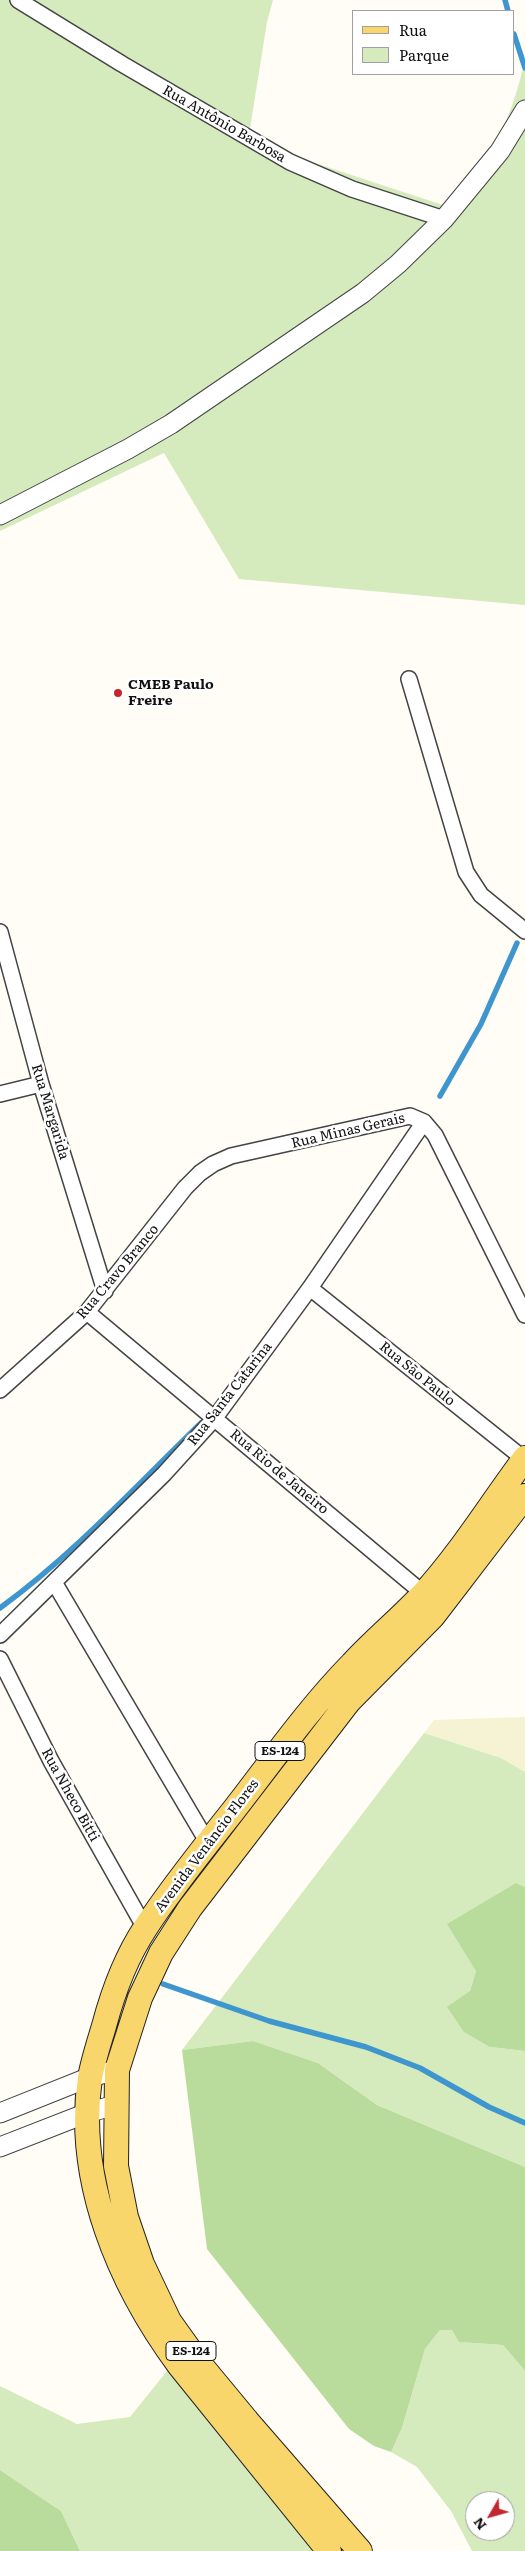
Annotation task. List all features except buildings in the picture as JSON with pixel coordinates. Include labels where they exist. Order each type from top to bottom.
[{"type":"main road","name":"Avenida Venâncio Flores","points":[[90,2077],[109,2006],[122,1972],[145,1928],[208,1843],[330,1688],[424,1594],[525,1459]]},
{"type":"main road","name":"Avenida Venâncio Flores","points":[[117,2070],[140,1998],[161,1953],[190,1908],[349,1701],[433,1616],[457,1588],[525,1496]]},
{"type":"main road","name":"ES-124","points":[[117,2070],[116,2166],[126,2217],[142,2264],[169,2321],[199,2363],[247,2421],[360,2551]]},
{"type":"main road","name":"ES-124","points":[[90,2077],[87,2113],[90,2159],[102,2213],[115,2255],[129,2288],[157,2336],[179,2365],[329,2551]]},
{"type":"street","name":"Rua Antônio Barbosa","points":[[18,0],[122,64],[290,162],[352,190],[444,218]]},
{"type":"street","points":[[0,515],[128,449],[171,424],[363,293],[398,264],[444,218],[500,151],[525,110]]},
{"type":"street","points":[[409,679],[466,872],[481,895],[525,931]]},
{"type":"street","name":"Rua Margarida","points":[[0,932],[40,1084],[105,1291]]},
{"type":"street","points":[[0,1094],[40,1084]]},
{"type":"street","name":"Rua Minas Gerais","points":[[185,1188],[200,1173],[213,1164],[231,1156],[410,1116],[424,1122],[435,1135],[525,1315]]},
{"type":"street","name":"Rua Santa Catarina","points":[[0,1635],[164,1474],[214,1418],[310,1288],[424,1122]]},
{"type":"street","name":"Rua Cravo Branco","points":[[0,1390],[87,1312],[185,1188]]},
{"type":"street","name":"Rua São Paulo","points":[[310,1288],[525,1459]]},
{"type":"street","name":"Rua Rio de Janeiro","points":[[87,1312],[424,1594]]},
{"type":"street","points":[[54,1582],[208,1843]]},
{"type":"street","name":"Rua Nheco Bitti","points":[[0,1659],[51,1761],[145,1928]]},
{"type":"street","points":[[0,2113],[90,2077],[117,2070]]},
{"type":"street","points":[[0,2147],[87,2113],[116,2105]]},
{"type":"shaded area","points":[[525,1717],[525,1772],[501,1758],[424,1733],[434,1720]]},
{"type":"green space","points":[[0,0],[273,0],[267,22],[248,141],[461,211],[491,155],[507,118],[525,58],[525,605],[239,579],[164,453],[0,531]]},
{"type":"green space","points":[[424,1733],[501,1758],[525,1772],[525,1887],[516,1883],[476,1971],[470,1991],[490,2047],[525,2051],[525,2167],[377,2105],[318,2063],[253,2041],[182,2050]]},
{"type":"green space","points":[[516,1883],[525,1887],[525,2051],[490,2047],[464,2032],[447,2007],[470,1991],[476,1971],[447,1924]]},
{"type":"green space","points":[[253,2041],[318,2063],[377,2105],[525,2167],[525,2371],[503,2345],[459,2342],[452,2330],[440,2330],[425,2349],[402,2428],[391,2452],[374,2446],[349,2429],[207,2249],[182,2050]]},
{"type":"green space","points":[[440,2330],[452,2330],[460,2342],[503,2345],[525,2371],[525,2551],[472,2551],[467,2541],[515,2541],[515,2491],[465,2491],[465,2538],[451,2511],[417,2467],[391,2452],[402,2428],[425,2349]]},
{"type":"green space","points":[[175,2361],[328,2551],[80,2551],[61,2511],[0,2470],[0,2386],[77,2424],[130,2417]]},
{"type":"green space","points":[[0,2470],[61,2511],[80,2551],[0,2551]]},
{"type":"waterway","points":[[505,0],[508,10]]},
{"type":"waterway","points":[[515,37],[525,68]]},
{"type":"waterway","points":[[440,1096],[481,1024],[517,943]]},
{"type":"waterway","points":[[0,1608],[79,1543],[201,1423]]},
{"type":"waterway","points":[[163,1984],[269,2021],[366,2047],[420,2068],[489,2107],[525,2123]]},
{"type":"place","name":"CMEB Paulo Freire","points":[[118,693]]}]
